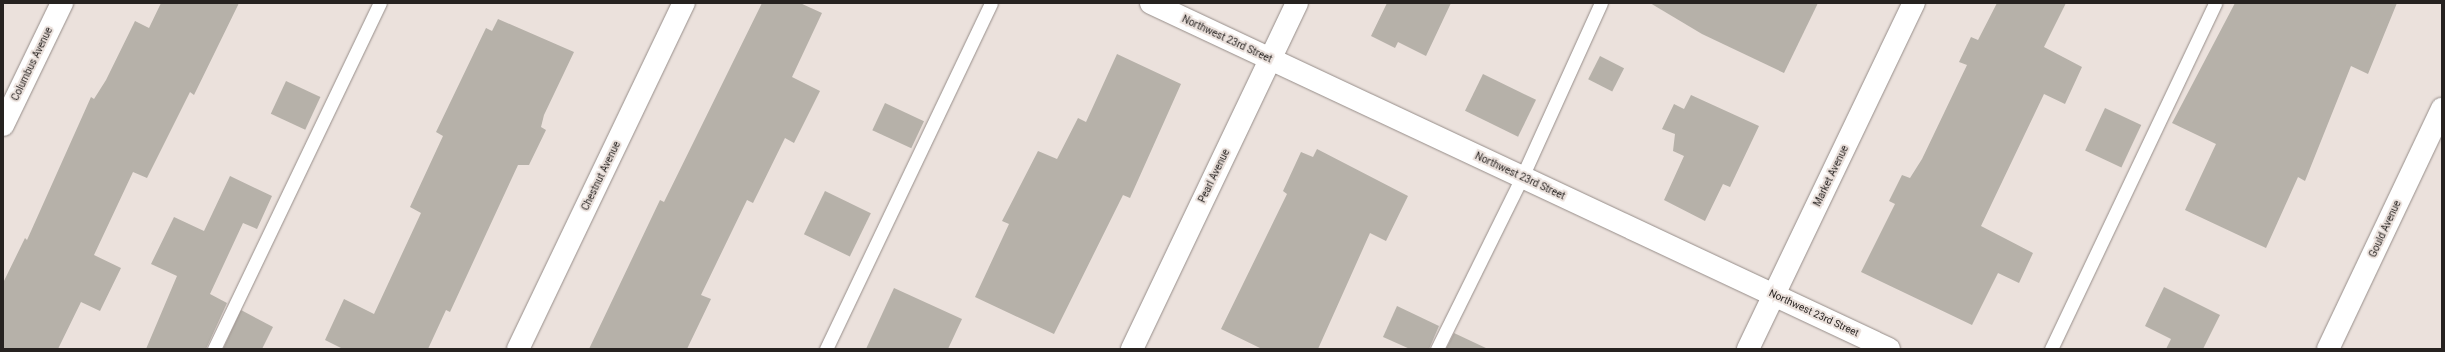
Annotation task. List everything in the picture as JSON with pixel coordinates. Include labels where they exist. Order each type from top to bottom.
[{"type":"street","name":"Columbus Avenue","points":[[3,125],[62,3]]},
{"type":"street","name":"Chestnut Avenue","points":[[518,349],[684,3]]},
{"type":"street","name":"Northwest 23rd Street","points":[[1151,3],[1889,349]]},
{"type":"street","name":"Pearl Avenue","points":[[1132,349],[1297,3]]},
{"type":"street","name":"Market Avenue","points":[[1748,349],[1914,3]]},
{"type":"street","name":"Gould Avenue","points":[[2328,349],[2442,109]]},
{"type":"lane","points":[[214,349],[380,3]]},
{"type":"lane","points":[[826,349],[991,3]]},
{"type":"lane","points":[[1437,349],[1522,177],[1601,3]]},
{"type":"lane","points":[[2052,349],[2215,3]]},
{"type":"building","points":[[161,3],[239,3],[194,95],[190,92],[147,178],[133,172],[94,255],[121,268],[100,311],[81,302],[58,349],[3,349],[3,283],[25,238],[27,240],[91,97],[94,99],[106,80],[135,21],[149,28]]},
{"type":"building","points":[[762,3],[800,3],[822,13],[792,77],[820,91],[794,143],[785,138],[753,203],[747,200],[701,295],[711,299],[687,349],[589,349],[660,200],[664,202]]},
{"type":"building","points":[[1387,3],[1451,3],[1426,56],[1398,42],[1395,48],[1371,36]]},
{"type":"building","points":[[1650,3],[1818,3],[1784,73],[1702,34]]},
{"type":"building","points":[[1997,3],[2066,3],[2044,47],[2082,67],[2065,104],[2044,94],[1981,226],[2033,253],[2019,283],[1998,273],[1972,325],[1861,272],[1895,204],[1889,201],[1902,175],[1910,178],[1922,159],[1967,65],[1959,62],[1971,37],[1978,40]]},
{"type":"building","points":[[2235,3],[2397,3],[2368,74],[2351,66],[2305,181],[2298,177],[2266,248],[2185,210],[2216,144],[2172,123]]},
{"type":"building","points":[[498,19],[574,52],[544,115],[541,127],[546,130],[529,165],[518,165],[450,312],[446,310],[428,349],[343,349],[325,340],[344,299],[374,314],[421,213],[410,207],[443,136],[436,132],[486,28],[492,31]]},
{"type":"building","points":[[1117,54],[1181,84],[1130,198],[1123,195],[1054,334],[975,297],[1009,224],[1002,221],[1038,151],[1057,159],[1078,118],[1086,122]]},
{"type":"building","points":[[1600,56],[1624,68],[1612,91],[1588,79]]},
{"type":"building","points":[[1483,74],[1536,100],[1518,137],[1465,111]]},
{"type":"building","points":[[286,81],[320,97],[305,130],[271,114]]},
{"type":"building","points":[[1691,95],[1759,126],[1730,187],[1723,184],[1705,221],[1664,200],[1684,156],[1673,151],[1675,134],[1662,129],[1674,104],[1684,109]]},
{"type":"building","points":[[885,103],[924,121],[911,148],[872,130]]},
{"type":"building","points":[[2105,108],[2141,125],[2121,168],[2085,151]]},
{"type":"building","points":[[1317,149],[1408,196],[1386,241],[1370,233],[1318,349],[1262,349],[1221,329],[1287,194],[1283,191],[1301,152],[1313,157]]},
{"type":"building","points":[[230,176],[272,196],[257,229],[243,223],[210,294],[227,303],[206,349],[146,349],[177,276],[151,264],[174,217],[204,231]]},
{"type":"building","points":[[825,191],[871,213],[850,256],[804,234]]},
{"type":"building","points":[[2164,287],[2220,315],[2203,349],[2166,349],[2171,339],[2145,326]]},
{"type":"building","points":[[894,288],[962,319],[948,349],[866,349]]},
{"type":"building","points":[[1397,306],[1439,326],[1429,349],[1410,349],[1383,337]]},
{"type":"building","points":[[241,310],[273,327],[262,349],[223,349]]},
{"type":"building","points":[[1454,333],[1488,349],[1446,349]]}]
